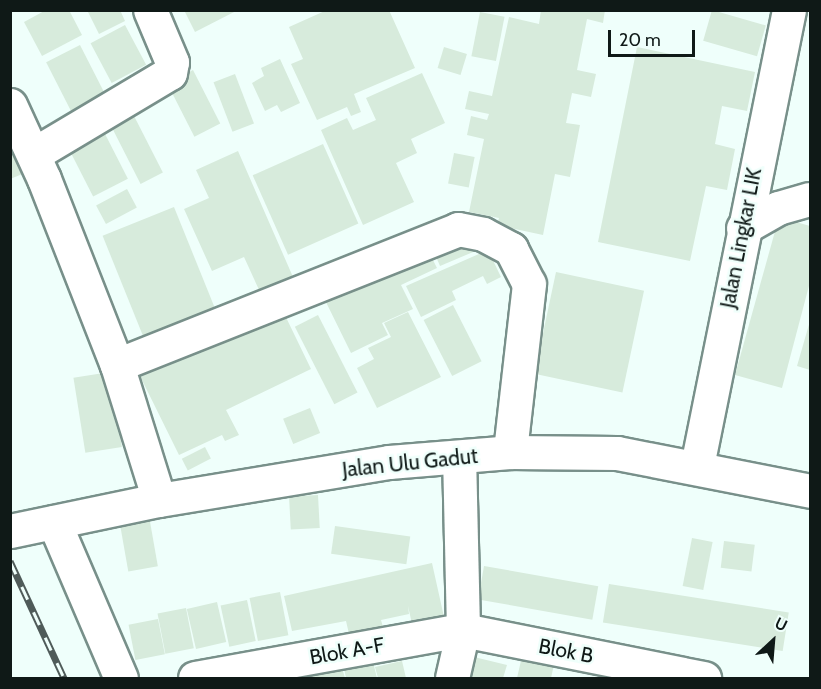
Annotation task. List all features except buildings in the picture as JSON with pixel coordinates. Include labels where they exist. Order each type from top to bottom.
[{"type":"street","points":[[33,154],[170,73],[172,62],[150,10]]},
{"type":"street","name":"Jalan Lingkar LIK","points":[[697,466],[743,228],[789,10]]},
{"type":"street","points":[[10,105],[33,154],[117,365],[159,500]]},
{"type":"street","points":[[743,228],[778,208],[810,199]]},
{"type":"street","points":[[117,365],[458,229],[483,234],[511,249],[529,284],[510,452]]},
{"type":"street","name":"Jalan Ulu Gadut","points":[[10,531],[159,500],[389,462],[510,452],[617,453],[697,466],[810,491]]},
{"type":"street","points":[[452,678],[463,630],[459,457]]},
{"type":"street","points":[[54,522],[121,678]]},
{"type":"street","name":"Blok B","points":[[463,630],[583,667],[704,678]]},
{"type":"street","name":"Blok A-F","points":[[195,678],[463,630]]},
{"type":"railway","points":[[10,561],[64,678]]}]
